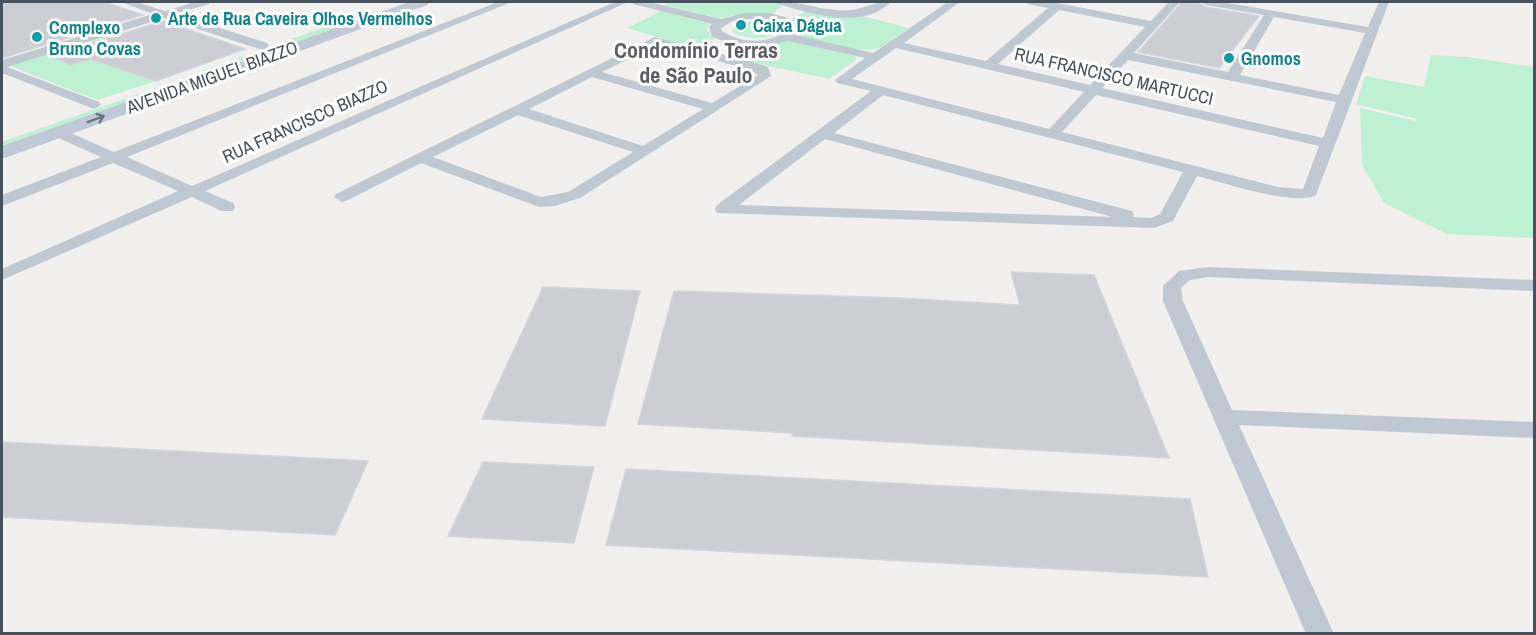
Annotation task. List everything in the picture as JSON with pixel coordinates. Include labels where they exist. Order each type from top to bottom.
[{"type":"street","points":[[126,2],[262,46]]},
{"type":"street","points":[[2,64],[205,2]]},
{"type":"street","name":"AVENIDA MIGUEL BIAZZO","points":[[2,138],[388,2]]},
{"type":"street","name":"AVENIDA MIGUEL BIAZZO","points":[[2,153],[422,2]]},
{"type":"street","points":[[2,201],[507,2]]},
{"type":"street","name":"RUA FRANCISCO BIAZZO","points":[[2,275],[623,2]]},
{"type":"street","points":[[637,2],[720,22],[744,16],[773,17],[792,26],[793,32],[787,37]]},
{"type":"street","points":[[782,2],[843,15],[871,11],[886,2]]},
{"type":"street","points":[[955,2],[842,80],[1278,192],[1301,195],[1310,192],[1372,31],[1380,2]]},
{"type":"street","points":[[1032,2],[1154,25]]},
{"type":"street","points":[[1053,133],[1174,2]]},
{"type":"street","points":[[1206,2],[1372,31]]},
{"type":"street","points":[[773,17],[796,5]]},
{"type":"street","points":[[988,66],[1057,6]]},
{"type":"street","points":[[1232,77],[1271,13]]},
{"type":"street","points":[[720,22],[715,27],[716,33],[733,42],[762,43],[787,37],[875,57]]},
{"type":"street","points":[[342,197],[655,41],[752,66],[763,70],[765,76],[574,195],[555,201],[539,202],[421,158]]},
{"type":"street","points":[[710,55],[733,42]]},
{"type":"street","name":"RUA FRANCISCO MARTUCCI","points":[[893,44],[1328,144]]},
{"type":"street","points":[[1125,55],[1344,99]]},
{"type":"street","points":[[2,69],[94,105]]},
{"type":"street","points":[[185,73],[203,81]]},
{"type":"street","points":[[591,73],[715,108]]},
{"type":"street","points":[[881,90],[723,209],[1154,223],[1167,217],[1193,169]]},
{"type":"street","points":[[518,110],[645,151]]},
{"type":"street","points":[[59,133],[227,207]]},
{"type":"street","points":[[822,134],[1154,223]]},
{"type":"street","points":[[1053,195],[1075,207],[1074,215],[1065,221]]},
{"type":"street","points":[[1320,633],[1171,295],[1172,286],[1185,275],[1208,272],[1534,285]]},
{"type":"street","points":[[1224,417],[1534,430]]},
{"type":"green space","points":[[670,2],[773,2],[779,3],[781,7],[771,15],[741,14],[719,18],[663,5]]},
{"type":"green space","points":[[661,11],[709,24],[707,31],[716,38],[695,48],[627,28]]},
{"type":"green space","points":[[804,12],[846,18],[862,16],[909,28],[879,48],[854,49],[797,36],[800,29],[790,20]]},
{"type":"green space","points":[[751,21],[772,23],[780,30],[763,38],[744,37],[733,32],[734,26]]},
{"type":"green space","points":[[339,25],[339,27],[198,75],[201,71],[328,26]]},
{"type":"green space","points":[[100,35],[128,47],[156,81],[97,100],[8,65],[43,54],[71,65],[115,51],[87,40]]},
{"type":"green space","points":[[789,41],[855,56],[856,60],[829,79],[725,55],[743,46]]},
{"type":"green space","points":[[1431,55],[1467,57],[1534,67],[1534,238],[1447,234],[1384,203],[1362,165],[1360,108],[1416,121],[1417,119],[1356,104],[1365,76],[1424,87]]},
{"type":"green space","points":[[174,84],[170,89],[2,149],[2,142],[161,86]]},
{"type":"building","name":"Complexo Bruno Covas","points":[[2,2],[104,2],[143,15],[2,58]]},
{"type":"building","points":[[1182,2],[1259,16],[1219,68],[1138,52]]},
{"type":"building","points":[[163,21],[245,49],[156,81],[90,59],[71,65],[49,56]]},
{"type":"building","points":[[1011,272],[1094,275],[1169,458],[792,436],[793,433],[638,424],[674,291],[900,298],[1020,305]]},
{"type":"building","points":[[543,287],[640,291],[605,426],[482,419]]},
{"type":"building","points":[[2,442],[368,461],[335,535],[2,517]]},
{"type":"building","points":[[483,462],[594,467],[574,543],[448,536]]},
{"type":"building","points":[[626,469],[1190,499],[1208,577],[606,545]]},
{"type":"place","name":"Arte de Rua Caveira Olhos Vermelhos","points":[[156,18]]},
{"type":"place","name":"Caixa Dágua","points":[[741,25]]},
{"type":"place","name":"Complexo Bruno Covas","points":[[37,37]]},
{"type":"place","name":"Gnomos","points":[[1229,58]]},
{"type":"district","name":"Condomínio Terras de São Paulo","points":[[696,62]]}]
